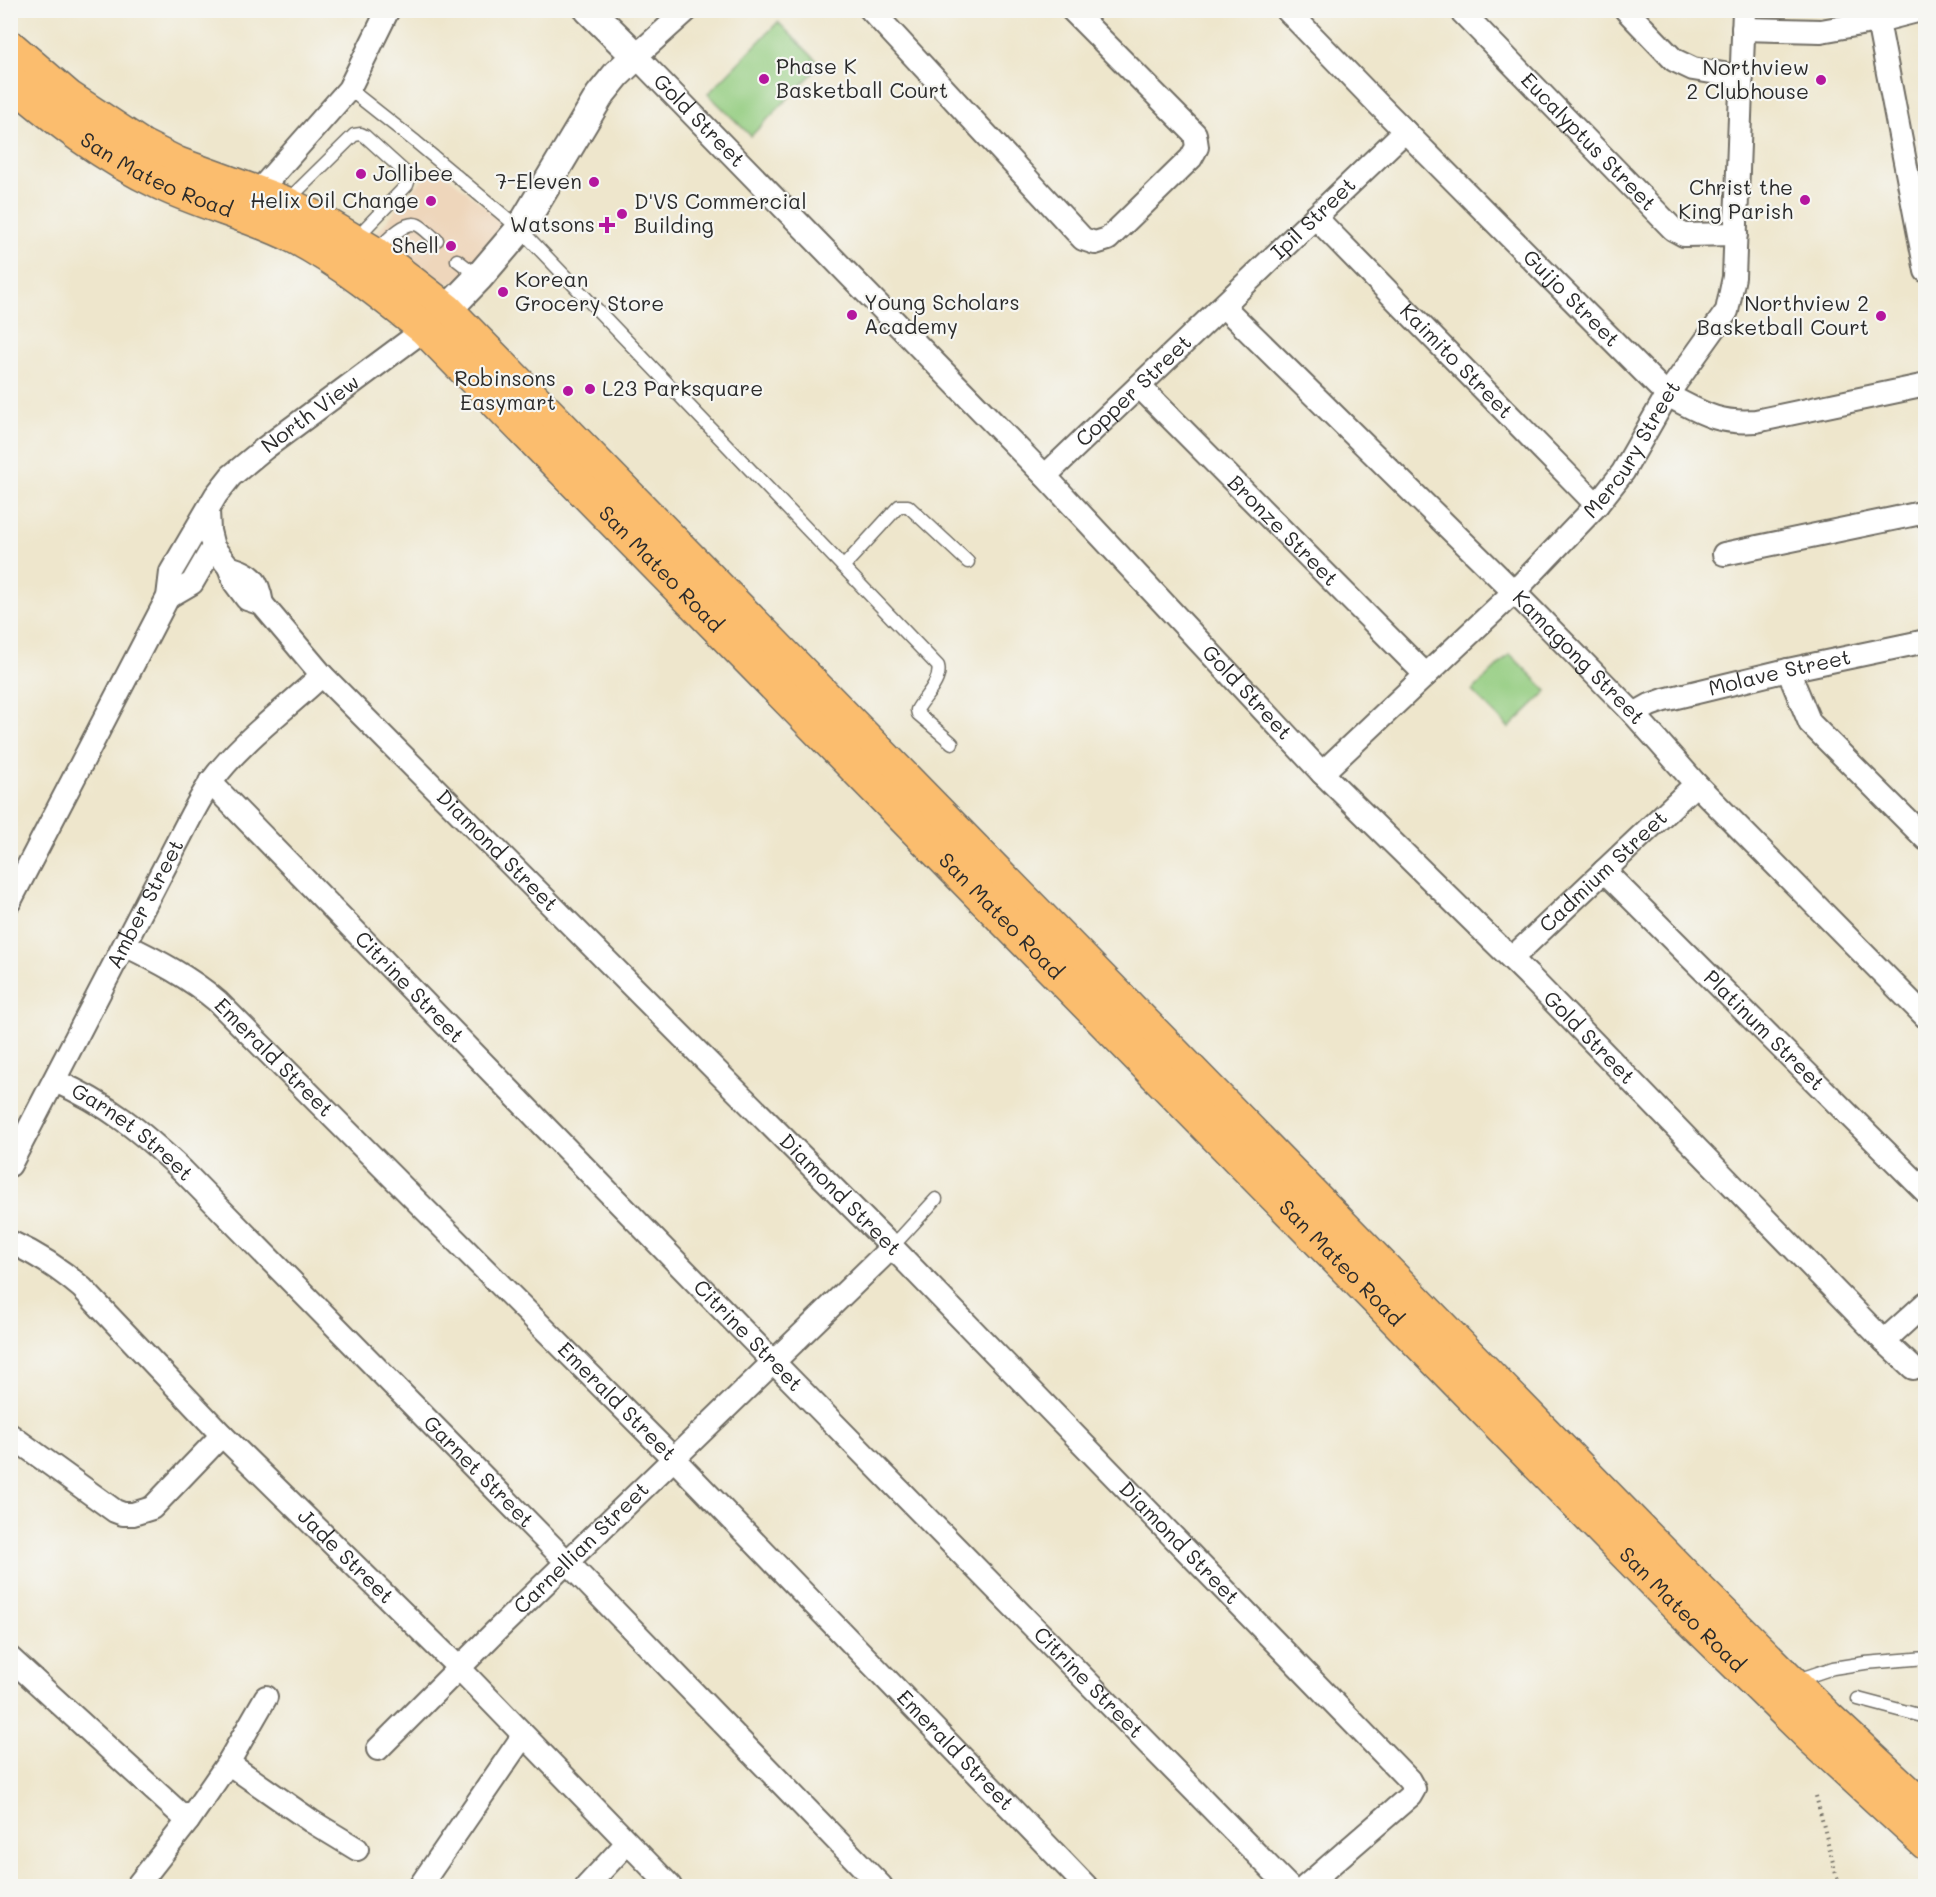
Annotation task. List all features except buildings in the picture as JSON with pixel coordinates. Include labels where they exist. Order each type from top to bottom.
[{"type":"main road","name":"San Mateo Road","points":[[10,47],[68,97],[142,146],[178,164],[271,198],[319,220],[364,247],[1684,1593],[1772,1675],[1926,1843]]},
{"type":"main road","name":"San Mateo Road","points":[[10,80],[57,120],[109,155],[158,183],[293,236],[338,262],[374,288],[436,320]]},
{"type":"main road","name":"San Mateo Road","points":[[1819,1726],[1926,1809]]},
{"type":"street","points":[[271,198],[349,89],[388,10]]},
{"type":"street","name":"Gold Street","points":[[589,10],[1045,476],[1322,772],[1512,958],[1912,1368]]},
{"type":"street","points":[[436,320],[479,277],[520,229],[600,95],[617,74],[687,10]]},
{"type":"street","points":[[871,10],[1083,239],[1095,243],[1108,239],[1191,158],[1197,147],[1195,134],[1072,10]]},
{"type":"street","name":"Guijo Street","points":[[1287,10],[1667,395],[1716,419],[1735,422],[1756,421],[1926,384]]},
{"type":"street","name":"Eucalyptus Street","points":[[1460,10],[1673,229],[1684,235],[1736,234]]},
{"type":"street","points":[[1626,10],[1674,60],[1693,69],[1742,77]]},
{"type":"street","points":[[1743,20],[1821,31],[1878,21],[1910,12]]},
{"type":"street","name":"Mercury Street","points":[[1322,772],[1514,592],[1597,505],[1623,472],[1667,395],[1727,311],[1734,277],[1743,20]]},
{"type":"street","points":[[1878,21],[1926,272]]},
{"type":"street","name":"Ipil Street","points":[[1222,306],[1405,131]]},
{"type":"street","name":"Kaimito Street","points":[[1315,217],[1597,505]]},
{"type":"street","name":"Copper Street","points":[[1045,476],[1222,306]]},
{"type":"street","name":"Kamagong Street","points":[[1222,306],[1514,592],[1634,714],[1696,784],[1926,1017]]},
{"type":"street","name":"North View","points":[[168,597],[171,572],[216,495],[231,476],[436,320]]},
{"type":"street","name":"Bronze Street","points":[[1139,386],[1426,675]]},
{"type":"street","name":"Diamond Street","points":[[208,511],[213,547],[229,567],[248,573],[260,588],[262,604],[322,675],[892,1247],[1414,1788],[1410,1796],[1306,1887]]},
{"type":"street","points":[[1724,554],[1926,512]]},
{"type":"street","points":[[10,901],[168,597],[192,584],[213,547]]},
{"type":"street","name":"Molave Street","points":[[1634,714],[1664,700],[1788,670],[1926,641]]},
{"type":"street","points":[[1788,670],[1810,723],[1926,839]]},
{"type":"street","name":"Amber Street","points":[[10,1165],[210,783],[231,758],[322,675]]},
{"type":"street","name":"Citrine Street","points":[[210,783],[1288,1887]]},
{"type":"street","name":"Cadmium Street","points":[[1512,958],[1696,784]]},
{"type":"street","name":"Platinum Street","points":[[1604,871],[1926,1192]]},
{"type":"street","name":"Emerald Street","points":[[124,945],[178,972],[217,1001],[674,1459],[1086,1887]]},
{"type":"street","name":"Garnet Street","points":[[55,1082],[88,1096],[117,1114],[155,1145],[567,1562],[881,1887]]},
{"type":"street","name":"Jade Street","points":[[10,1242],[42,1258],[82,1288],[222,1435],[459,1668],[670,1887]]},
{"type":"street","name":"Carnellian Street","points":[[378,1749],[892,1247]]},
{"type":"street","points":[[1884,1341],[1926,1303]]},
{"type":"street","points":[[10,1435],[114,1510],[123,1514],[133,1514],[152,1508],[222,1435]]},
{"type":"street","points":[[10,1658],[188,1821]]},
{"type":"street","points":[[137,1887],[188,1821],[228,1763],[266,1697]]},
{"type":"street","points":[[420,1887],[523,1736]]},
{"type":"street","points":[[228,1763],[311,1821],[357,1849]]},
{"type":"street","points":[[587,1887],[627,1843]]},
{"type":"lane","points":[[349,89],[520,229],[938,666],[938,678],[917,710],[918,714],[952,743]]},
{"type":"lane","points":[[271,198],[354,135],[365,136],[409,179],[364,247]]},
{"type":"lane","points":[[364,247],[409,223],[417,224],[437,240]]},
{"type":"lane","points":[[457,260],[479,277]]},
{"type":"lane","points":[[843,567],[899,506],[908,506],[968,562]]},
{"type":"lane","points":[[892,1247],[936,1200]]},
{"type":"lane","points":[[1772,1675],[1926,1658]]},
{"type":"lane","points":[[1858,1699],[1926,1717]]},
{"type":"path","points":[[1816,1796],[1839,1887]]},
{"type":"shaded area","points":[[435,165],[508,226],[463,278],[453,283],[437,284],[374,236]]},
{"type":"green space","name":"Phase K Basketball Court","points":[[778,22],[821,65],[751,136],[708,94]]},
{"type":"green space","points":[[1510,654],[1547,691],[1509,728],[1472,691]]},
{"type":"place","name":"Phase K Basketball Court","points":[[764,79]]},
{"type":"place","name":"Northview 2 Clubhouse","points":[[1821,80]]},
{"type":"place","name":"Jollibee","points":[[361,174]]},
{"type":"place","name":"7-Eleven","points":[[594,182]]},
{"type":"place","name":"Christ the King Parish","points":[[1805,200]]},
{"type":"place","name":"Helix Oil Change","points":[[431,201]]},
{"type":"place","name":"D'VS Commercial Building","points":[[622,214]]},
{"type":"place","name":"Watsons","points":[[607,225]]},
{"type":"place","name":"Shell","points":[[451,246]]},
{"type":"place","name":"Korean Grocery Store","points":[[503,292]]},
{"type":"place","name":"Young Scholars Academy","points":[[852,315]]},
{"type":"place","name":"Northview 2 Basketball Court","points":[[1881,316]]},
{"type":"place","name":"L23 Parksquare","points":[[590,389]]},
{"type":"place","name":"Robinsons Easymart","points":[[568,391]]}]
